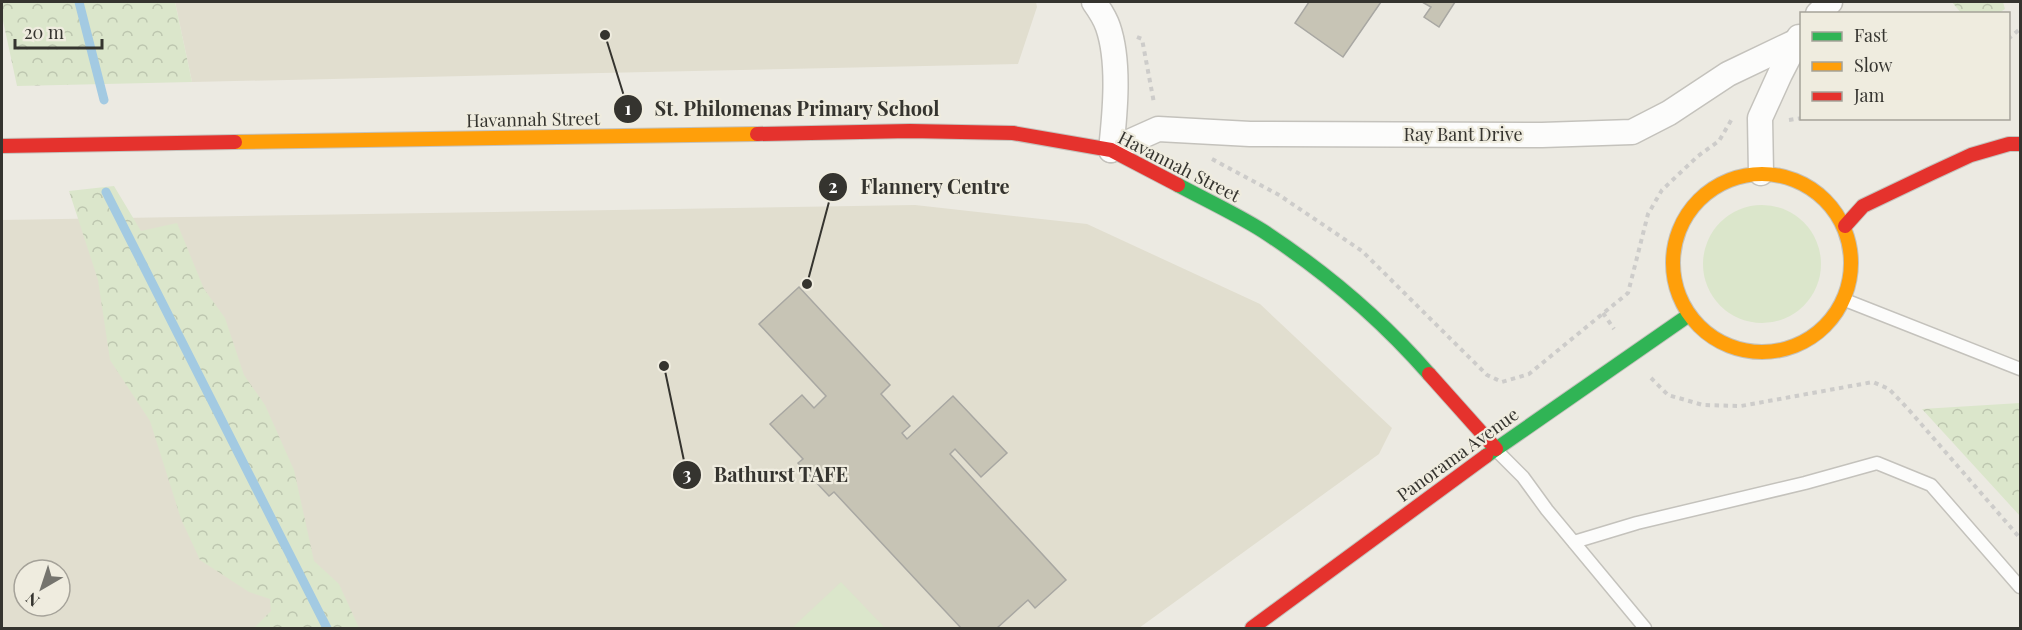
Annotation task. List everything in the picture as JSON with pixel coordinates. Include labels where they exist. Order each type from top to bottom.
[{"type":"street","points":[[1094,2],[1108,26],[1113,56],[1116,106],[1111,150]]},
{"type":"street","name":"Ray Bant Drive","points":[[1111,150],[1158,129],[1250,134],[1542,135],[1632,132],[1669,114],[1728,74],[1798,38]]},
{"type":"street","name":"Ray Bant Drive","points":[[1761,173],[1760,118],[1798,38]]},
{"type":"street","name":"Havannah Street","points":[[2,146],[910,131],[1013,133],[1111,150],[1262,231],[1319,272],[1400,342],[1496,449]]},
{"type":"street","points":[[1845,226],[1863,206],[1930,174],[1971,155],[2008,144],[2020,144]]},
{"type":"street","points":[[1761,173],[1786,177],[1810,187],[1830,204],[1845,226],[1852,250],[1851,276],[1845,300],[1830,323],[1809,340],[1784,351],[1757,353],[1731,347],[1707,334],[1689,315],[1676,290],[1672,262],[1676,235],[1689,210],[1709,191],[1733,178],[1761,173]]},
{"type":"street","name":"Panorama Avenue","points":[[1252,628],[1496,449],[1689,315]]},
{"type":"lane","points":[[1845,300],[2020,369]]},
{"type":"lane","points":[[1496,449],[1524,477],[1547,510],[1645,628]]},
{"type":"lane","points":[[1574,542],[1637,523],[1877,463],[1930,484],[2020,587]]},
{"type":"path","points":[[1142,39],[1155,105],[1171,130]]},
{"type":"path","points":[[1208,157],[1279,195],[1362,251],[1487,375],[1502,382],[1529,374],[1628,294],[1648,214],[1662,190],[1698,156],[1719,141],[1735,114]]},
{"type":"path","points":[[1783,120],[1800,118]]},
{"type":"path","points":[[1655,383],[1668,395],[1703,405],[1741,406],[1873,382],[1889,389],[1909,410],[2020,538]]},
{"type":"shaded area","points":[[175,2],[1036,2],[1037,7],[1018,64],[192,82]]},
{"type":"shaded area","points":[[915,205],[1087,224],[1260,304],[1392,428],[1379,454],[1139,628],[2,628],[2,220]]},
{"type":"green space","points":[[2,2],[175,2],[192,82],[17,86],[2,16]]},
{"type":"green space","points":[[1952,2],[2003,2],[2005,9],[2000,12],[1960,12]]},
{"type":"green space","points":[[114,186],[141,231],[177,223],[204,289],[225,318],[244,375],[265,405],[294,470],[314,561],[339,584],[359,628],[254,628],[271,611],[270,599],[249,592],[200,560],[181,519],[150,421],[110,360],[98,280],[69,191]]},
{"type":"green space","points":[[1762,205],[1795,215],[1811,231],[1821,264],[1811,297],[1795,313],[1762,323],[1729,313],[1713,297],[1703,264],[1713,231],[1729,215]]},
{"type":"green space","points":[[2020,403],[2020,516],[1922,409]]},
{"type":"green space","points":[[841,582],[885,628],[796,628],[794,626]]},
{"type":"building","points":[[1309,2],[1381,2],[1343,57],[1295,23]]},
{"type":"building","points":[[1422,2],[1455,2],[1439,27],[1424,17],[1431,7]]},
{"type":"building","points":[[799,287],[890,385],[881,394],[910,426],[902,433],[907,439],[953,396],[1007,453],[981,477],[955,449],[950,454],[1066,580],[1035,608],[1028,600],[997,628],[961,628],[834,492],[829,496],[798,463],[803,459],[770,424],[802,395],[814,408],[826,396],[759,324]]},
{"type":"waterway","points":[[79,2],[104,100]]},
{"type":"waterway","points":[[106,192],[327,628]]},
{"type":"traffic: fast","points":[[1178,185],[1253,225],[1308,262],[1371,315],[1429,374]]},
{"type":"traffic: fast","points":[[1486,456],[1689,315]]},
{"type":"traffic: slow","points":[[235,142],[757,134]]},
{"type":"traffic: slow","points":[[1762,174],[1779,175],[1796,180],[1825,200],[1845,229],[1850,246],[1851,263],[1850,280],[1845,297],[1825,326],[1796,346],[1779,351],[1762,352],[1745,351],[1728,346],[1699,326],[1679,297],[1674,280],[1673,263],[1674,246],[1679,229],[1699,200],[1728,180],[1745,175],[1762,174]]},
{"type":"traffic: jam","points":[[757,134],[910,131],[1013,133],[1111,150],[1178,185]]},
{"type":"traffic: jam","points":[[2,146],[235,142]]},
{"type":"traffic: jam","points":[[1845,226],[1863,206],[1930,174],[1971,155],[2009,144],[2020,144]]},
{"type":"traffic: jam","points":[[1429,374],[1496,449]]},
{"type":"traffic: jam","points":[[1252,628],[1486,456]]},
{"type":"place","name":"St. Philomenas Primary School","points":[[605,35]]},
{"type":"place","name":"Flannery Centre","points":[[807,284]]},
{"type":"place","name":"Bathurst TAFE","points":[[664,366]]}]
